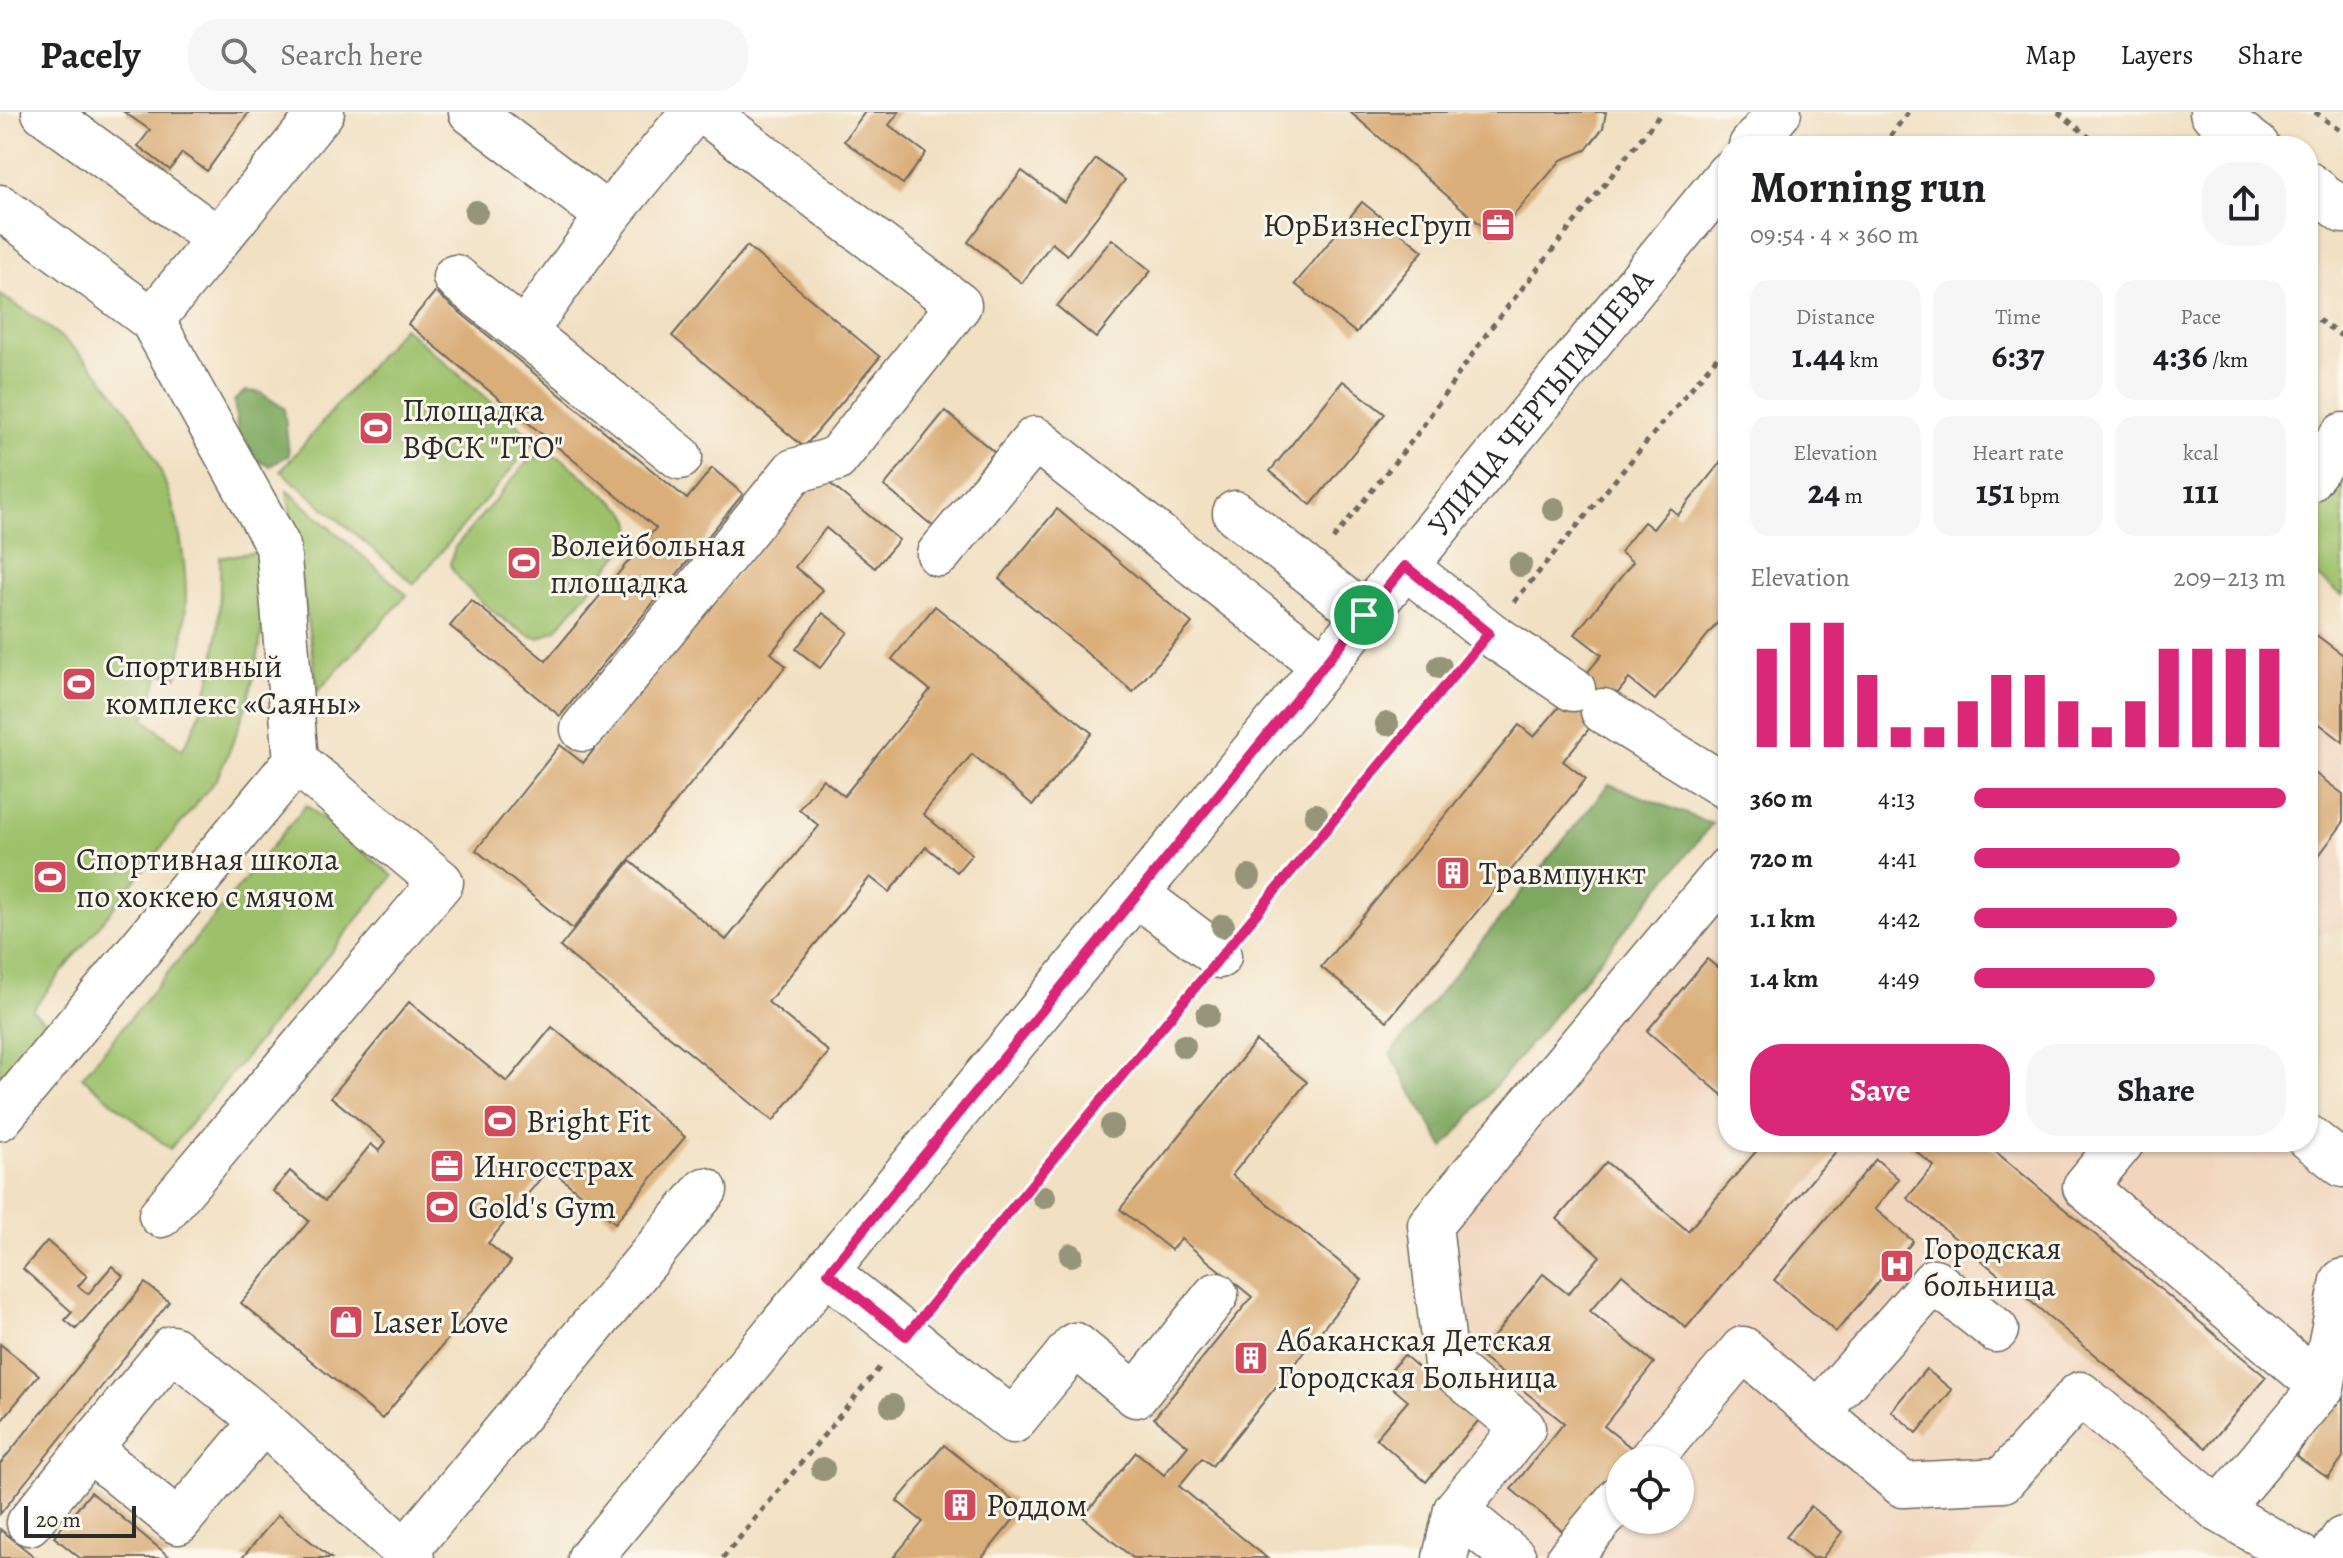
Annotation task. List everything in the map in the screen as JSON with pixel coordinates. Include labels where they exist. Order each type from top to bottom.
[{"type":"street","points":[[44,112],[218,239]]},
{"type":"street","points":[[152,320],[322,112]]},
{"type":"street","points":[[471,112],[608,216]]},
{"type":"street","points":[[524,332],[608,216],[693,112]]},
{"type":"street","points":[[583,729],[794,471],[836,459],[959,305],[705,112]]},
{"type":"street","points":[[1759,136],[1779,112]]},
{"type":"street","points":[[2212,112],[2244,136]]},
{"type":"street","name":"УЛИЦА ЧЕРТЫГАШЕВА","points":[[590,1558],[828,1273],[1718,186]]},
{"type":"street","points":[[0,207],[152,320],[278,546],[296,761],[0,1118]]},
{"type":"street","points":[[455,277],[680,457]]},
{"type":"street","points":[[2318,467],[2343,435]]},
{"type":"street","points":[[939,554],[1035,439],[1323,665]]},
{"type":"street","points":[[1235,513],[1364,615]]},
{"type":"street","points":[[1405,566],[1489,633],[1718,782]]},
{"type":"street","points":[[161,1215],[441,882],[296,761]]},
{"type":"street","points":[[1445,1558],[1456,1510],[1523,1428],[1446,1364],[1430,1225],[1718,881]]},
{"type":"street","points":[[1138,895],[1219,956]]},
{"type":"street","points":[[2318,1145],[2343,1165]]},
{"type":"street","points":[[2114,1152],[2085,1187],[2322,1387]]},
{"type":"street","points":[[29,1523],[172,1348],[263,1421],[408,1555],[705,1190]]},
{"type":"street","points":[[828,1273],[1013,1421],[1075,1345],[1136,1395],[1216,1295]]},
{"type":"street","points":[[1818,1412],[1934,1281],[1996,1330]]},
{"type":"street","points":[[2219,1510],[2322,1387],[2343,1281]]},
{"type":"street","points":[[1662,1446],[1743,1349],[1903,1485],[2003,1480],[2080,1394],[2219,1510],[2302,1558]]},
{"type":"street","points":[[89,1449],[178,1522],[263,1421]]},
{"type":"street","points":[[1456,1510],[1514,1558]]},
{"type":"street","points":[[1569,1558],[1606,1514]]},
{"type":"street","points":[[2330,1558],[2343,1539]]},
{"type":"path","points":[[1307,571],[1415,437],[1490,329],[1662,112]]},
{"type":"path","points":[[1890,136],[1908,112]]},
{"type":"path","points":[[2058,112],[2088,136]]},
{"type":"path","points":[[2315,112],[2343,133]]},
{"type":"path","points":[[2318,320],[2343,337]]},
{"type":"path","points":[[723,1558],[1718,356]]},
{"type":"shaded area","points":[[2318,629],[2343,648],[2343,927],[2318,936]]},
{"type":"shaded area","name":"Городская больница","points":[[1718,865],[1718,1152],[2296,1152],[2343,1188],[2343,1343],[2195,1519],[2079,1431],[1967,1558],[1526,1558],[1452,1503],[1452,1179]]},
{"type":"green space","name":"Спортивный комплекс «Саяны»","points":[[0,295],[40,321],[75,350],[107,383],[133,419],[155,458],[171,500],[181,545],[186,603],[177,677],[160,673],[144,719],[182,750],[194,728],[210,681],[218,632],[220,557],[264,551],[264,582],[256,668],[241,721],[217,778],[32,1010],[45,1022],[0,1078]]},
{"type":"green space","points":[[403,327],[536,440],[414,584],[281,471]]},
{"type":"green space","points":[[245,391],[259,392],[284,408],[289,455],[270,466],[249,457],[238,433],[234,401]]},
{"type":"green space","points":[[544,453],[561,458],[625,511],[632,523],[632,535],[628,544],[556,630],[539,638],[518,629],[489,608],[464,584],[450,564],[455,547],[528,461]]},
{"type":"green space","points":[[2343,465],[2343,596],[2318,577],[2318,499]]},
{"type":"green space","points":[[287,490],[407,595],[318,691]]},
{"type":"green space","points":[[1609,784],[1712,824],[1444,1148],[1390,1054]]},
{"type":"green space","points":[[306,805],[393,876],[170,1149],[82,1077]]},
{"type":"building","points":[[124,112],[249,112],[207,171],[182,153],[170,170],[138,146],[150,130]]},
{"type":"building","points":[[865,112],[899,112],[889,125],[926,153],[903,184],[844,141]]},
{"type":"building","points":[[1350,112],[1606,112],[1603,128],[1586,150],[1561,160],[1495,237]]},
{"type":"building","points":[[1096,159],[1125,180],[1067,255],[1052,243],[1022,283],[968,242],[1022,171],[1064,202]]},
{"type":"building","points":[[1362,202],[1423,251],[1356,333],[1295,284]]},
{"type":"building","points":[[1112,239],[1151,271],[1096,338],[1057,306]]},
{"type":"building","points":[[747,246],[880,357],[804,447],[672,336]]},
{"type":"building","points":[[435,292],[687,499],[712,468],[743,494],[560,716],[450,626],[471,600],[546,661],[656,528],[408,324]]},
{"type":"building","points":[[1343,381],[1385,414],[1311,505],[1270,471]]},
{"type":"building","points":[[945,411],[994,452],[934,527],[884,486]]},
{"type":"building","points":[[1718,465],[1718,622],[1655,700],[1629,679],[1563,761],[1586,779],[1387,1021],[1321,967],[1519,725],[1534,737],[1602,655],[1575,634],[1633,562],[1620,552],[1644,522],[1653,529],[1670,508],[1678,515]]},
{"type":"building","points":[[818,474],[899,540],[875,568],[826,528],[795,567],[823,590],[771,653],[786,666],[573,929],[476,850],[560,745],[583,763]]},
{"type":"building","points":[[1057,509],[1192,623],[1133,692],[999,579]]},
{"type":"building","points":[[935,606],[1092,733],[1033,805],[972,754],[923,814],[972,854],[957,872],[926,847],[889,892],[870,877],[768,1002],[829,1052],[773,1121],[560,947],[630,861],[726,940],[819,826],[799,809],[823,779],[844,796],[930,690],[892,659]]},
{"type":"building","points":[[823,613],[848,632],[820,668],[796,649]]},
{"type":"building","points":[[2318,636],[2343,655],[2343,742],[2318,723]]},
{"type":"building","points":[[2318,775],[2343,794],[2343,823],[2318,857]]},
{"type":"building","points":[[1707,959],[1718,968],[1718,1091],[1647,1031]]},
{"type":"building","points":[[409,1002],[507,1082],[552,1027],[685,1137],[615,1223],[549,1168],[488,1243],[511,1262],[382,1419],[241,1303],[309,1221],[273,1191],[290,1171],[325,1201],[371,1144],[379,1151],[386,1142],[331,1097]]},
{"type":"building","name":"Абаканская Детская Городская Больница","points":[[1256,1041],[1307,1082],[1232,1175],[1362,1280],[1212,1466],[1202,1458],[1179,1486],[1267,1558],[1133,1558],[1083,1517],[1136,1452],[1164,1475],[1188,1446],[1154,1418],[1252,1297],[1181,1239],[1171,1250],[1120,1209]]},
{"type":"building","points":[[1755,1152],[1836,1152],[1686,1328],[1622,1274],[1590,1311],[1654,1363],[1604,1426],[1629,1446],[1606,1446],[1606,1485],[1566,1534],[1511,1489],[1564,1423],[1479,1355],[1543,1274],[1568,1294],[1600,1256],[1557,1219],[1606,1162],[1688,1231]]},
{"type":"building","points":[[1917,1152],[1996,1152],[2266,1377],[2206,1448],[1907,1198],[1934,1166]]},
{"type":"building","points":[[1876,1159],[1899,1179],[1875,1209],[1913,1241],[1836,1332],[1774,1280]]},
{"type":"building","points":[[47,1241],[87,1276],[78,1286],[88,1294],[112,1266],[123,1276],[76,1329],[65,1320],[72,1312],[23,1269]]},
{"type":"building","points":[[145,1283],[169,1302],[0,1514],[0,1464]]},
{"type":"building","points":[[0,1344],[39,1375],[3,1419],[0,1416]]},
{"type":"building","points":[[1404,1355],[1479,1420],[1426,1482],[1376,1438],[1408,1401],[1383,1380]]},
{"type":"building","points":[[1926,1369],[1952,1390],[1917,1433],[1891,1411]]},
{"type":"building","points":[[2343,1389],[2343,1457],[2328,1478],[2296,1456]]},
{"type":"building","name":"Роддом","points":[[944,1445],[1023,1508],[982,1558],[893,1558],[923,1522],[897,1501]]},
{"type":"building","points":[[91,1492],[171,1558],[80,1558],[54,1537]]},
{"type":"building","points":[[1811,1506],[1842,1532],[1822,1558],[1812,1558],[1786,1537]]},
{"type":"building","points":[[278,1515],[331,1558],[242,1558]]},
{"type":"building","points":[[0,1529],[36,1558],[0,1558]]},
{"type":"place","name":"ЮрБизнесГруп","points":[[1498,225]]},
{"type":"place","name":"Площадка ВФСК \"ГТО\"","points":[[376,428]]},
{"type":"place","name":"Волейбольная площадка","points":[[524,563]]},
{"type":"place","name":"Спортивный комплекс «Саяны»","points":[[79,684]]},
{"type":"place","name":"Травмпункт","points":[[1453,873]]},
{"type":"place","name":"Спортивная школа по хоккею с мячом","points":[[50,877]]},
{"type":"place","name":"Bright Fit","points":[[500,1121]]},
{"type":"place","name":"Ингосстрах","points":[[447,1166]]},
{"type":"place","name":"Gold's Gym","points":[[442,1207]]},
{"type":"place","name":"Городская больница","points":[[1897,1266]]},
{"type":"place","name":"Laser Love","points":[[346,1322]]},
{"type":"place","name":"Абаканская Детская Городская Больница","points":[[1251,1358]]},
{"type":"place","name":"Роддом","points":[[960,1505]]},
{"type":"route","points":[[1405,566],[1489,633],[906,1336],[828,1273],[1364,615],[1405,566]]}]
